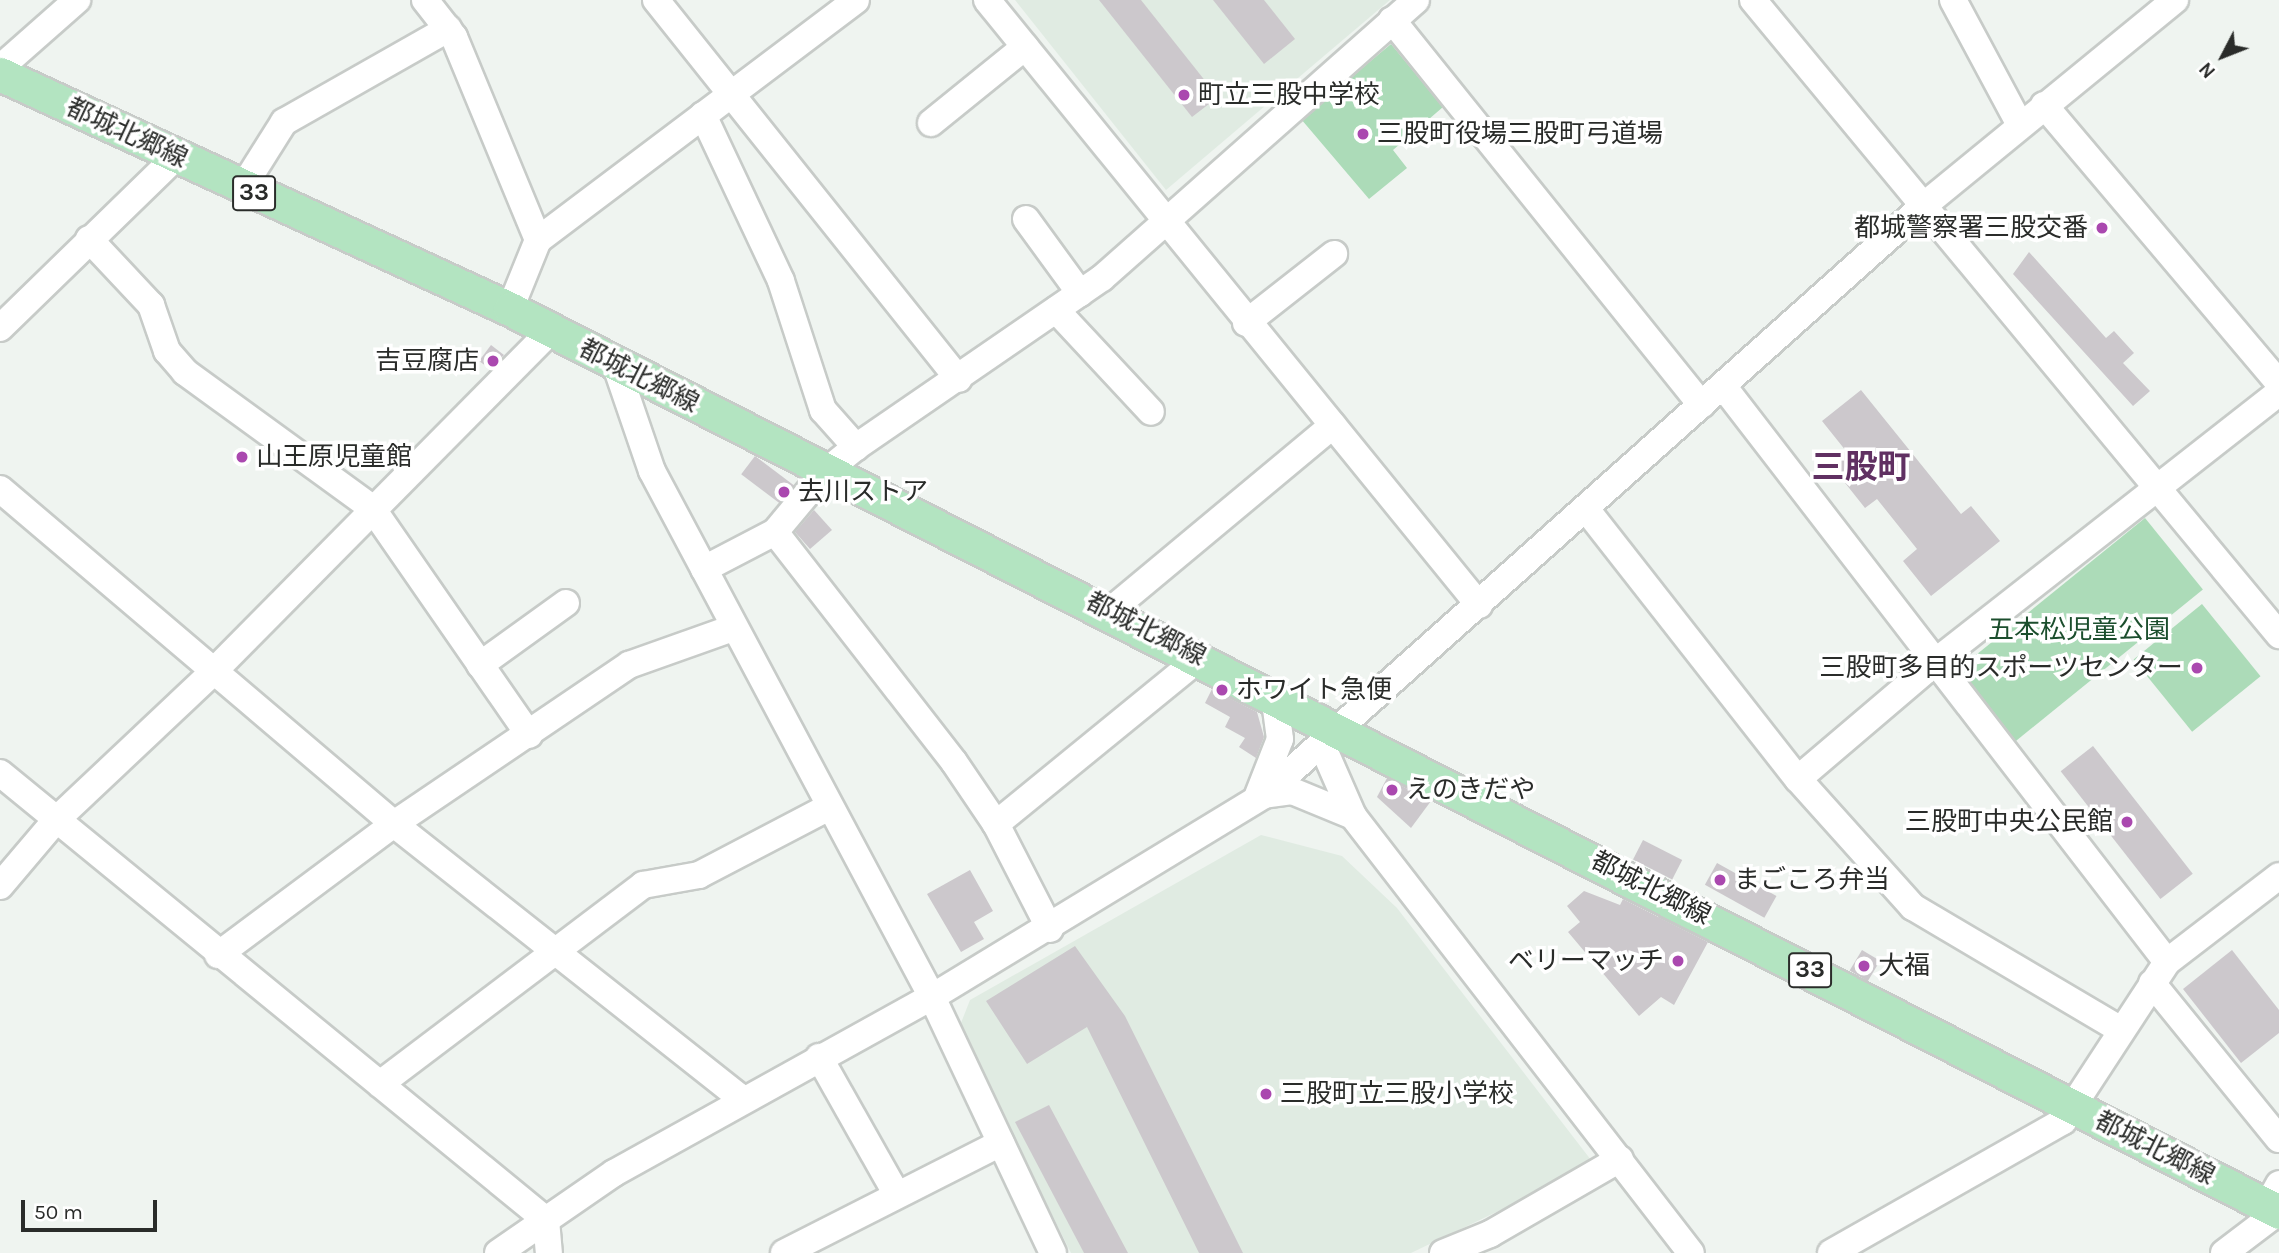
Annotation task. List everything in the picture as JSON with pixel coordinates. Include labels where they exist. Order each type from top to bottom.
[{"type":"main road","name":"都城北郷線","points":[[0,74],[510,309],[825,472],[1274,694],[1331,737],[2072,1105],[2276,1203]]},
{"type":"street","points":[[0,68],[77,0]]},
{"type":"street","points":[[425,0],[448,29],[538,240]]},
{"type":"street","points":[[656,0],[960,379]]},
{"type":"street","points":[[510,309],[538,240],[856,0]]},
{"type":"street","points":[[987,0],[1246,323],[1479,605]]},
{"type":"street","points":[[704,569],[775,532],[825,472],[856,447],[960,379],[1080,293],[1416,0]]},
{"type":"street","points":[[1753,0],[2155,490],[2279,635]]},
{"type":"street","points":[[1953,0],[2020,125]]},
{"type":"street","points":[[498,1253],[741,1098],[932,997],[1050,929],[1259,799],[1922,208],[2175,0]]},
{"type":"street","points":[[1392,20],[1702,405]]},
{"type":"street","points":[[243,187],[284,122],[448,29]]},
{"type":"street","points":[[931,124],[1025,47]]},
{"type":"street","points":[[2044,105],[2279,383]]},
{"type":"street","points":[[703,115],[781,281],[823,410],[856,447]]},
{"type":"street","points":[[0,328],[176,157]]},
{"type":"street","points":[[1026,219],[1080,293]]},
{"type":"street","points":[[89,239],[151,305],[167,351],[185,372],[372,508],[529,735]]},
{"type":"street","points":[[1246,323],[1334,254]]},
{"type":"street","points":[[1056,310],[1151,412]]},
{"type":"street","points":[[0,886],[56,820],[214,671],[372,508],[550,331]]},
{"type":"street","points":[[615,363],[652,471],[704,569],[730,629],[932,997],[1053,1253]]},
{"type":"street","points":[[1723,386],[1939,659],[2279,1139]]},
{"type":"street","points":[[1798,779],[1939,659],[2279,393]]},
{"type":"street","points":[[1110,611],[1333,425]]},
{"type":"street","points":[[0,489],[394,824],[741,1098]]},
{"type":"street","points":[[1586,509],[1798,779],[1933,925],[2119,1029]]},
{"type":"street","points":[[775,532],[884,666],[996,824],[1050,929]]},
{"type":"street","points":[[480,665],[566,603]]},
{"type":"street","points":[[218,955],[394,824],[629,665],[730,629]]},
{"type":"street","points":[[996,824],[1201,657]]},
{"type":"street","points":[[1259,799],[1280,739],[1274,694]]},
{"type":"street","points":[[1331,737],[1353,816],[1692,1253]]},
{"type":"street","points":[[0,773],[218,955],[546,1220],[549,1253]]},
{"type":"street","points":[[1259,799],[1292,791],[1353,816]]},
{"type":"street","points":[[380,1084],[553,948],[643,885],[699,875],[829,807]]},
{"type":"street","points":[[1831,1253],[2063,1121],[2119,1029],[2159,972],[2279,876]]},
{"type":"street","points":[[819,1057],[896,1193]]},
{"type":"street","points":[[784,1253],[896,1193],[1001,1143]]},
{"type":"street","points":[[1443,1253],[1490,1234],[1619,1159]]},
{"type":"street","points":[[2224,1253],[2276,1203]]},
{"type":"shaded area","name":"町立三股中学校","points":[[1015,0],[1390,0],[1166,190]]},
{"type":"shaded area","name":"三股町立三股小学校","points":[[1261,835],[1342,856],[1397,908],[1591,1160],[1588,1168],[1411,1253],[1071,1253],[959,1028],[970,1000]]},
{"type":"green space","name":"三股町役場三股町弓道場","points":[[1391,44],[1443,107],[1393,150],[1407,168],[1369,199],[1301,119]]},
{"type":"green space","name":"五本松児童公園","points":[[2145,518],[2203,589],[2014,742],[1956,671]]},
{"type":"green space","name":"三股町多目的スポーツセンター","points":[[2202,604],[2261,676],[2192,732],[2134,659]]},
{"type":"building","points":[[1099,0],[1141,0],[1218,97],[1192,117]]},
{"type":"building","points":[[1213,0],[1264,0],[1295,39],[1264,64]]},
{"type":"building","points":[[2029,252],[2106,338],[2114,331],[2134,353],[2123,363],[2150,391],[2133,406],[2013,274]]},
{"type":"building","points":[[491,345],[504,355],[490,369],[479,361]]},
{"type":"building","points":[[1861,390],[1961,514],[1971,506],[2000,541],[1931,596],[1903,561],[1917,549],[1877,499],[1865,508],[1830,464],[1846,451],[1822,421]]},
{"type":"building","points":[[755,456],[794,485],[780,504],[741,474]]},
{"type":"building","points":[[814,510],[832,530],[810,549],[795,532]]},
{"type":"building","points":[[1212,689],[1257,712],[1264,737],[1256,758],[1239,747],[1245,738],[1225,727],[1230,717],[1205,703]]},
{"type":"building","name":"三股町中央公民館","points":[[2093,746],[2193,874],[2160,899],[2061,771]]},
{"type":"building","points":[[1387,778],[1431,801],[1411,828],[1377,797]]},
{"type":"building","points":[[1643,840],[1682,860],[1672,880],[1633,860]]},
{"type":"building","points":[[1717,863],[1776,896],[1764,918],[1705,885]]},
{"type":"building","points":[[970,870],[993,911],[974,922],[984,939],[961,952],[927,894]]},
{"type":"building","points":[[1584,891],[1620,905],[1623,899],[1708,942],[1674,1005],[1661,997],[1639,1016],[1568,932],[1580,922],[1567,906]]},
{"type":"building","points":[[1075,946],[1125,1016],[1243,1253],[1199,1253],[1087,1027],[1027,1064],[986,1001]]},
{"type":"building","points":[[1862,950],[1880,961],[1868,981],[1850,971]]},
{"type":"building","points":[[2232,950],[2279,1010],[2279,1033],[2241,1063],[2183,989]]},
{"type":"building","points":[[1049,1105],[1128,1253],[1084,1253],[1015,1122]]},
{"type":"place","name":"町立三股中学校","points":[[1184,95]]},
{"type":"place","name":"三股町役場三股町弓道場","points":[[1363,134]]},
{"type":"place","name":"都城警察署三股交番","points":[[2102,228]]},
{"type":"place","name":"吉豆腐店","points":[[493,361]]},
{"type":"place","name":"山王原児童館","points":[[242,457]]},
{"type":"place","name":"去川ストア","points":[[784,492]]},
{"type":"place","name":"三股町多目的スポーツセンター","points":[[2197,668]]},
{"type":"place","name":"ホワイト急便","points":[[1222,690]]},
{"type":"place","name":"えのきだや","points":[[1392,790]]},
{"type":"place","name":"三股町中央公民館","points":[[2127,822]]},
{"type":"place","name":"まごころ弁当","points":[[1720,880]]},
{"type":"place","name":"ベリーマッチ","points":[[1678,961]]},
{"type":"place","name":"大福","points":[[1864,966]]},
{"type":"place","name":"三股町立三股小学校","points":[[1266,1094]]},
{"type":"district","name":"三股町","points":[[1861,468]]}]
